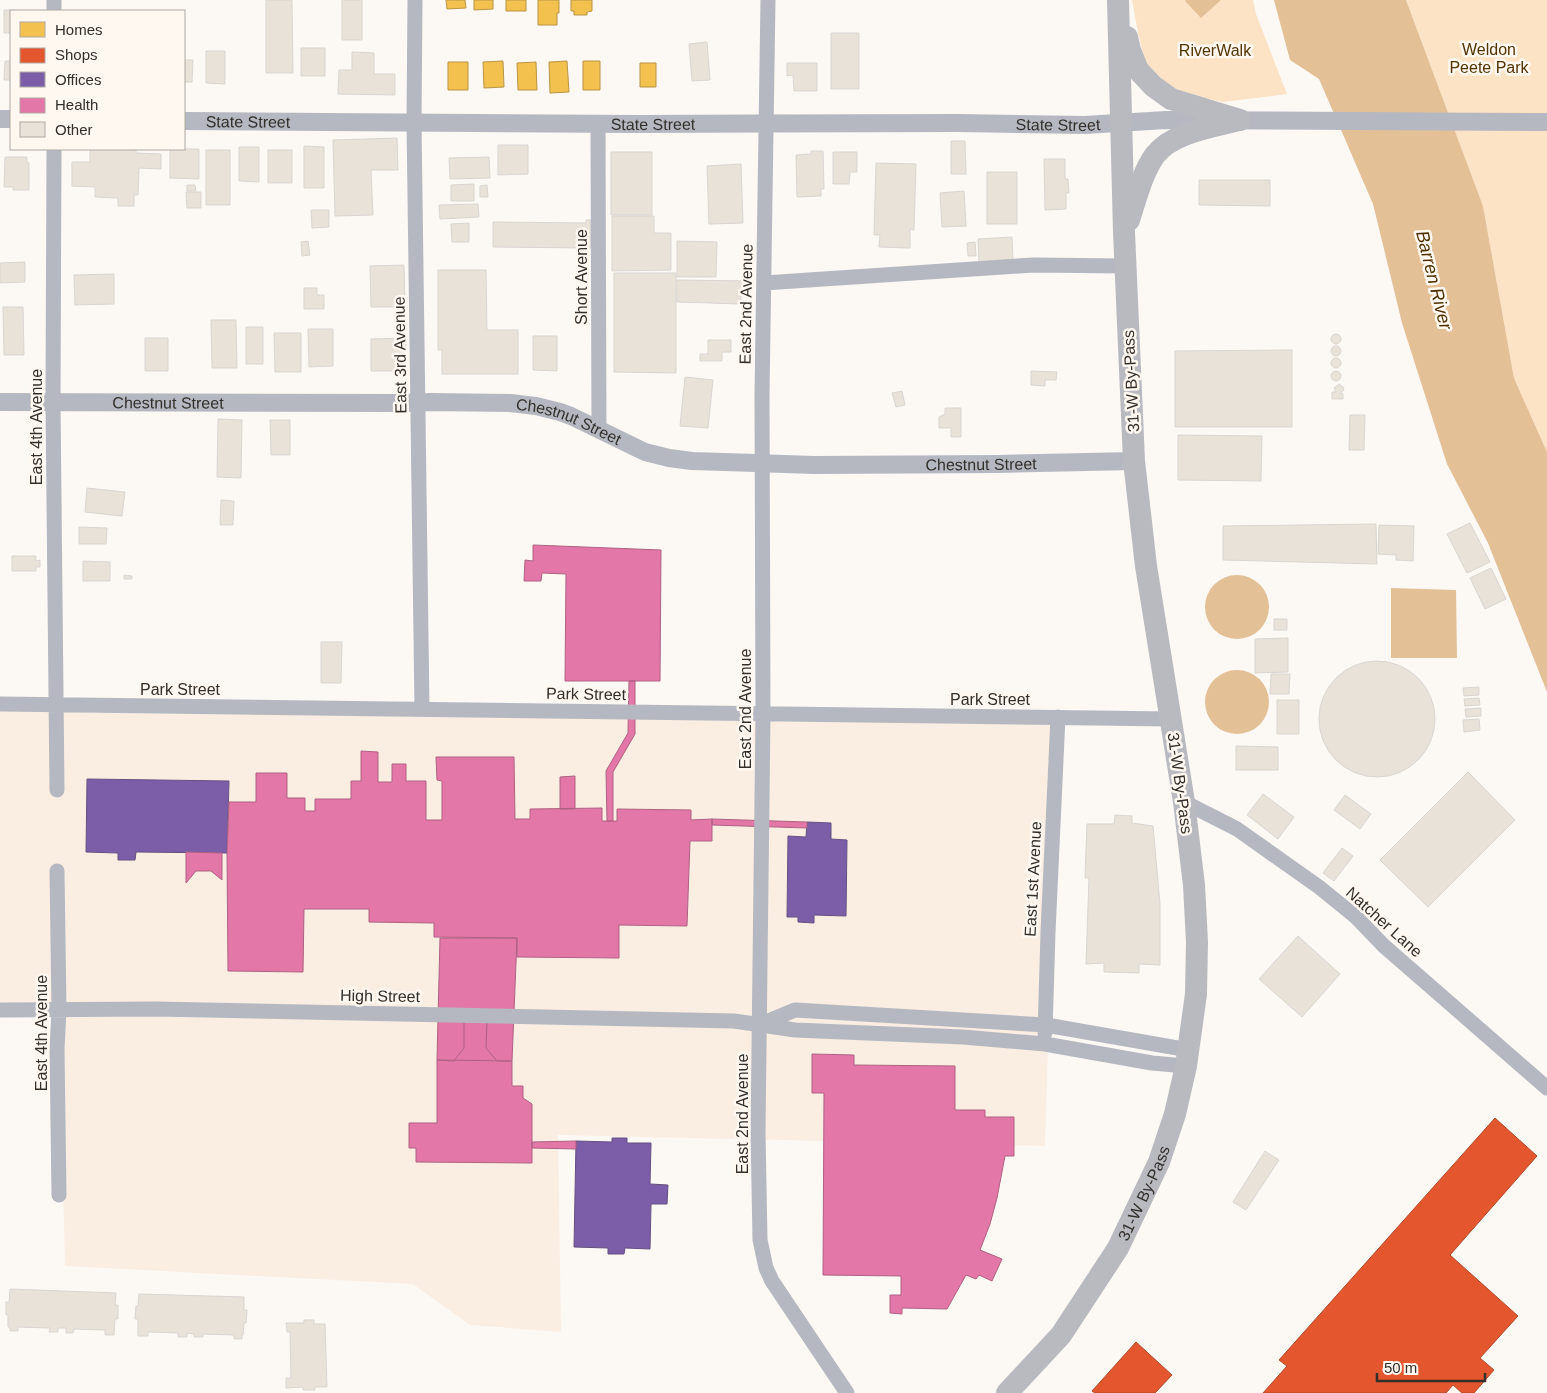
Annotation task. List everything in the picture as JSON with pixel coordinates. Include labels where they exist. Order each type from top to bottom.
[{"type":"main road","points":[[1118,0],[1130,50],[1138,70],[1153,86],[1171,99],[1248,120]]},
{"type":"main road","name":"31-W By-Pass","points":[[1008,1393],[1061,1335],[1118,1248],[1159,1162],[1175,1114],[1188,1058],[1196,994],[1197,942],[1194,885],[1184,802],[1146,566],[1134,461],[1124,232],[1118,0]]},
{"type":"main road","points":[[1124,232],[1146,172],[1155,155],[1168,143],[1181,136],[1248,120]]},
{"type":"street","name":"East 3rd Avenue","points":[[415,0],[414,123],[422,709]]},
{"type":"street","name":"East 2nd Avenue","points":[[768,0],[762,394],[763,715],[758,1142],[760,1240],[766,1268],[772,1281],[847,1393]]},
{"type":"street","name":"State Street","points":[[185,121],[598,124],[978,123],[1085,125],[1166,120],[1547,122]]},
{"type":"street","name":"Short Avenue","points":[[598,124],[600,430]]},
{"type":"street","name":"East 4th Avenue","points":[[54,150],[53,402],[57,790]]},
{"type":"street","points":[[764,283],[1033,265],[1126,266]]},
{"type":"street","name":"Chestnut Street","points":[[0,402],[510,403],[536,406],[560,412],[645,452],[656,456],[692,461],[814,465],[1134,461]]},
{"type":"street","name":"Park Street","points":[[0,704],[1170,719]]},
{"type":"street","name":"East 1st Avenue","points":[[1045,1044],[1058,717]]},
{"type":"street","name":"Natcher Lane","points":[[1184,802],[1237,829],[1314,883],[1356,917],[1384,946],[1547,1088]]},
{"type":"street","name":"East 4th Avenue","points":[[57,871],[60,1010],[58,1049],[59,1195]]},
{"type":"street","name":"High Street","points":[[0,1010],[156,1010],[734,1021],[795,1030],[963,1037],[1045,1044],[1152,1063],[1188,1058]]},
{"type":"street","points":[[759,1024],[795,1010],[1046,1025],[1188,1058]]},
{"type":"shaded area","points":[[0,704],[1058,717],[1045,1146],[558,1135],[561,1332],[470,1325],[413,1284],[65,1266],[59,1010],[0,1010]]},
{"type":"green space","name":"RiverWalk","points":[[1132,0],[1253,0],[1256,14],[1287,94],[1223,102],[1176,92],[1148,72]]},
{"type":"green space","name":"Weldon Peete Park","points":[[1406,0],[1547,0],[1547,452],[1514,378],[1483,206]]},
{"type":"water","points":[[1186,0],[1221,0],[1201,18]]},
{"type":"water","name":"Barren River","points":[[1274,0],[1406,0],[1483,206],[1514,378],[1547,452],[1547,692],[1488,543],[1447,464],[1402,323],[1373,204],[1319,79],[1290,60]]},
{"type":"water","points":[[1237,575],[1255,581],[1263,589],[1269,607],[1263,625],[1255,633],[1237,639],[1219,633],[1211,625],[1205,607],[1211,589],[1219,581]]},
{"type":"water","points":[[1391,588],[1456,590],[1457,658],[1391,658]]},
{"type":"water","points":[[1237,670],[1249,673],[1260,679],[1266,690],[1269,702],[1266,714],[1260,725],[1249,731],[1237,734],[1225,731],[1214,725],[1208,714],[1205,702],[1208,690],[1214,679],[1225,673]]},
{"type":"building: Homes","points":[[446,0],[465,0],[466,8],[447,9]]},
{"type":"building: Homes","points":[[474,0],[493,0],[493,9],[474,10]]},
{"type":"building: Homes","points":[[506,0],[526,0],[526,11],[506,11]]},
{"type":"building: Homes","points":[[538,0],[559,0],[557,25],[538,25]]},
{"type":"building: Homes","points":[[571,0],[592,0],[592,11],[587,12],[587,15],[574,15],[574,11],[571,11]]},
{"type":"building: Homes","points":[[503,61],[504,87],[484,88],[483,62]]},
{"type":"building: Homes","points":[[567,61],[569,92],[550,93],[549,62]]},
{"type":"building: Homes","points":[[583,61],[600,61],[600,90],[583,90]]},
{"type":"building: Homes","points":[[448,62],[468,62],[468,90],[448,90]]},
{"type":"building: Homes","points":[[536,62],[537,90],[518,90],[517,63]]},
{"type":"building: Homes","points":[[640,63],[656,63],[656,87],[640,87]]},
{"type":"building: Shops","points":[[1495,1118],[1537,1156],[1450,1255],[1518,1316],[1480,1358],[1494,1370],[1474,1393],[1462,1393],[1453,1385],[1446,1393],[1263,1393],[1287,1366],[1279,1360]]},
{"type":"building: Shops","points":[[1136,1342],[1172,1375],[1155,1393],[1095,1393],[1092,1391]]},
{"type":"building: Offices","points":[[87,779],[229,781],[227,853],[136,852],[135,860],[118,860],[118,853],[86,852]]},
{"type":"building: Offices","points":[[807,822],[831,823],[831,839],[847,840],[846,916],[814,915],[814,923],[798,922],[798,917],[787,917],[788,836],[806,837]]},
{"type":"building: Offices","points":[[612,1138],[627,1138],[627,1143],[651,1143],[650,1184],[668,1185],[667,1204],[651,1204],[650,1249],[625,1248],[624,1254],[608,1254],[608,1248],[574,1247],[576,1141],[612,1142]]},
{"type":"building: Health","points":[[533,545],[661,550],[660,681],[565,681],[566,574],[542,573],[541,581],[524,581],[525,560],[533,561]]},
{"type":"building: Health","points":[[629,681],[635,681],[635,734],[613,772],[613,821],[607,821],[606,771],[628,733]]},
{"type":"building: Health","points":[[361,751],[378,752],[378,782],[392,782],[392,764],[406,764],[406,781],[426,781],[426,820],[442,820],[442,781],[437,780],[436,757],[514,757],[515,819],[530,819],[530,809],[602,808],[602,821],[617,821],[617,809],[691,810],[691,820],[712,819],[712,841],[690,841],[687,926],[619,925],[619,958],[517,957],[517,938],[434,937],[434,923],[369,922],[369,909],[304,909],[303,972],[228,971],[227,853],[229,802],[256,802],[256,773],[287,773],[287,798],[305,798],[305,811],[315,811],[315,799],[351,799],[351,781],[361,781]]},
{"type":"building: Health","points":[[575,776],[575,809],[560,809],[560,777]]},
{"type":"building: Health","points":[[712,819],[807,822],[807,828],[712,825]]},
{"type":"building: Health","points":[[186,852],[222,853],[222,880],[211,871],[196,871],[186,883]]},
{"type":"building: Health","points":[[440,938],[517,938],[512,1061],[437,1060]]},
{"type":"building: Health","points":[[464,1021],[487,1022],[486,1048],[497,1061],[512,1061],[512,1086],[523,1086],[523,1098],[532,1104],[532,1163],[416,1162],[416,1148],[409,1148],[409,1123],[437,1123],[437,1060],[454,1061],[464,1048]]},
{"type":"building: Health","points":[[812,1054],[854,1055],[854,1065],[955,1066],[955,1110],[985,1110],[985,1117],[1014,1117],[1014,1156],[1005,1156],[997,1198],[980,1250],[1002,1259],[992,1281],[979,1275],[976,1279],[966,1275],[947,1309],[902,1308],[902,1314],[890,1313],[890,1295],[901,1295],[901,1276],[823,1275],[824,1093],[812,1093]]},
{"type":"building: Health","points":[[576,1141],[576,1149],[532,1148],[532,1142]]},
{"type":"building: Other","points":[[266,0],[292,0],[293,73],[266,73]]},
{"type":"building: Other","points":[[342,0],[362,0],[362,40],[342,40]]},
{"type":"building: Other","points":[[4,10],[10,10],[10,33],[4,33]]},
{"type":"building: Other","points":[[831,33],[859,33],[859,89],[831,89]]},
{"type":"building: Other","points":[[707,42],[710,80],[692,81],[689,44]]},
{"type":"building: Other","points":[[301,48],[325,48],[325,76],[301,76]]},
{"type":"building: Other","points":[[206,51],[225,51],[225,84],[206,83]]},
{"type":"building: Other","points":[[352,52],[374,53],[374,74],[395,74],[395,95],[338,94],[339,70],[352,70]]},
{"type":"building: Other","points":[[185,60],[193,60],[192,82],[185,82]]},
{"type":"building: Other","points":[[5,61],[10,61],[10,80],[4,80]]},
{"type":"building: Other","points":[[787,63],[817,63],[817,91],[794,91],[793,75],[787,76]]},
{"type":"building: Other","points":[[397,138],[398,170],[371,170],[373,215],[335,216],[333,140]]},
{"type":"building: Other","points":[[951,141],[965,141],[966,174],[951,174]]},
{"type":"building: Other","points":[[498,145],[528,145],[528,174],[498,175]]},
{"type":"building: Other","points":[[304,146],[324,147],[324,188],[304,188]]},
{"type":"building: Other","points":[[239,147],[259,147],[259,182],[239,181]]},
{"type":"building: Other","points":[[199,149],[199,179],[170,178],[170,150]]},
{"type":"building: Other","points":[[90,150],[136,150],[136,153],[161,154],[161,169],[139,168],[138,195],[134,195],[134,206],[118,206],[118,198],[95,197],[95,187],[72,186],[72,162],[90,162]]},
{"type":"building: Other","points":[[206,150],[230,150],[230,205],[206,205]]},
{"type":"building: Other","points":[[268,150],[292,150],[292,183],[268,183]]},
{"type":"building: Other","points":[[811,151],[823,151],[824,189],[821,189],[821,196],[797,197],[796,155],[811,154]]},
{"type":"building: Other","points":[[611,152],[652,152],[652,215],[611,215]]},
{"type":"building: Other","points":[[833,152],[857,152],[857,172],[850,172],[849,184],[833,184]]},
{"type":"building: Other","points":[[5,157],[27,157],[27,163],[29,163],[29,190],[13,190],[13,187],[4,187]]},
{"type":"building: Other","points":[[489,157],[490,178],[450,179],[449,158]]},
{"type":"building: Other","points":[[1044,159],[1065,159],[1065,179],[1068,179],[1069,193],[1066,193],[1066,209],[1045,210]]},
{"type":"building: Other","points":[[876,163],[916,164],[914,230],[910,229],[910,248],[879,247],[880,235],[874,235]]},
{"type":"building: Other","points":[[741,164],[743,223],[709,224],[707,166]]},
{"type":"building: Other","points":[[987,172],[1017,172],[1017,224],[987,224]]},
{"type":"building: Other","points":[[1199,180],[1270,180],[1270,206],[1199,205]]},
{"type":"building: Other","points":[[474,184],[474,201],[451,201],[451,185]]},
{"type":"building: Other","points":[[187,185],[195,185],[196,191],[187,191]]},
{"type":"building: Other","points":[[487,185],[488,197],[480,197],[480,186]]},
{"type":"building: Other","points":[[964,191],[966,226],[942,227],[940,193]]},
{"type":"building: Other","points":[[186,192],[201,192],[201,208],[187,208]]},
{"type":"building: Other","points":[[478,204],[479,217],[440,219],[439,205]]},
{"type":"building: Other","points":[[311,210],[329,210],[329,227],[312,228]]},
{"type":"building: Other","points":[[612,216],[654,216],[654,233],[671,233],[671,270],[612,271]]},
{"type":"building: Other","points":[[586,220],[591,220],[591,248],[493,247],[493,222],[586,223]]},
{"type":"building: Other","points":[[469,223],[469,242],[452,242],[451,224]]},
{"type":"building: Other","points":[[1012,237],[1013,261],[979,263],[978,239]]},
{"type":"building: Other","points":[[308,241],[310,255],[302,256],[301,242]]},
{"type":"building: Other","points":[[677,241],[717,242],[716,277],[677,277]]},
{"type":"building: Other","points":[[975,242],[976,256],[968,256],[967,243]]},
{"type":"building: Other","points":[[25,262],[25,282],[0,283],[0,263]]},
{"type":"building: Other","points":[[404,265],[405,307],[371,307],[370,266]]},
{"type":"building: Other","points":[[438,270],[486,270],[487,330],[518,330],[518,374],[442,374],[442,350],[438,350]]},
{"type":"building: Other","points":[[614,273],[676,273],[676,373],[614,372]]},
{"type":"building: Other","points":[[114,274],[114,304],[75,305],[74,275]]},
{"type":"building: Other","points":[[677,280],[749,281],[749,294],[741,295],[741,304],[677,302]]},
{"type":"building: Other","points":[[304,288],[317,288],[317,295],[324,295],[324,309],[304,309]]},
{"type":"building: Other","points":[[3,307],[23,307],[24,355],[4,355]]},
{"type":"building: Other","points":[[211,320],[236,320],[237,368],[212,368]]},
{"type":"building: Other","points":[[246,327],[263,327],[263,364],[246,364]]},
{"type":"building: Other","points":[[308,329],[333,329],[333,366],[309,367]]},
{"type":"building: Other","points":[[274,333],[301,333],[301,372],[275,372]]},
{"type":"building: Other","points":[[1336,334],[1341,339],[1336,344],[1331,339]]},
{"type":"building: Other","points":[[533,336],[557,336],[557,371],[533,370]]},
{"type":"building: Other","points":[[145,338],[168,338],[168,371],[145,371]]},
{"type":"building: Other","points":[[406,338],[406,371],[371,371],[371,339]]},
{"type":"building: Other","points":[[708,340],[731,340],[731,352],[722,352],[722,361],[700,361],[700,354],[708,354]]},
{"type":"building: Other","points":[[1336,346],[1341,351],[1336,356],[1331,351]]},
{"type":"building: Other","points":[[1292,350],[1292,427],[1175,427],[1175,351]]},
{"type":"building: Other","points":[[1336,358],[1341,363],[1336,368],[1331,363]]},
{"type":"building: Other","points":[[1031,371],[1057,372],[1056,380],[1045,380],[1045,386],[1031,385]]},
{"type":"building: Other","points":[[1336,371],[1341,376],[1336,381],[1331,376]]},
{"type":"building: Other","points":[[685,377],[713,380],[708,428],[680,426]]},
{"type":"building: Other","points":[[1339,384],[1344,390],[1340,393],[1343,394],[1343,399],[1332,399],[1332,392],[1336,392],[1334,388]]},
{"type":"building: Other","points":[[902,391],[905,405],[896,407],[892,393]]},
{"type":"building: Other","points":[[945,408],[961,408],[961,437],[951,437],[951,428],[939,428],[939,417],[945,414]]},
{"type":"building: Other","points":[[1350,415],[1365,415],[1364,450],[1349,450]]},
{"type":"building: Other","points":[[218,419],[242,420],[241,478],[217,477]]},
{"type":"building: Other","points":[[270,420],[290,420],[290,455],[271,455]]},
{"type":"building: Other","points":[[1178,435],[1262,436],[1261,481],[1178,480]]},
{"type":"building: Other","points":[[87,488],[125,492],[122,516],[85,512]]},
{"type":"building: Other","points":[[221,500],[234,501],[233,525],[220,525]]},
{"type":"building: Other","points":[[1470,523],[1490,562],[1467,573],[1447,534]]},
{"type":"building: Other","points":[[1376,524],[1377,564],[1223,560],[1223,526]]},
{"type":"building: Other","points":[[1379,525],[1414,526],[1413,561],[1396,560],[1396,555],[1378,554]]},
{"type":"building: Other","points":[[79,527],[107,528],[106,544],[79,544]]},
{"type":"building: Other","points":[[12,556],[36,556],[36,561],[40,560],[40,567],[36,567],[36,571],[12,571]]},
{"type":"building: Other","points":[[83,561],[110,562],[110,581],[83,581]]},
{"type":"building: Other","points":[[1491,568],[1506,599],[1485,609],[1470,578]]},
{"type":"building: Other","points":[[124,575],[132,576],[132,579],[124,579]]},
{"type":"building: Other","points":[[1274,619],[1287,619],[1287,630],[1274,630]]},
{"type":"building: Other","points":[[1288,638],[1288,672],[1255,673],[1255,639]]},
{"type":"building: Other","points":[[321,642],[342,642],[341,683],[321,683]]},
{"type":"building: Other","points":[[1377,661],[1399,665],[1418,678],[1431,697],[1435,719],[1431,741],[1418,760],[1399,773],[1377,777],[1355,773],[1336,760],[1323,741],[1319,719],[1323,697],[1336,678],[1355,665]]},
{"type":"building: Other","points":[[1271,674],[1290,674],[1289,694],[1270,694]]},
{"type":"building: Other","points":[[1479,687],[1479,695],[1464,696],[1463,688]]},
{"type":"building: Other","points":[[1479,698],[1480,705],[1465,706],[1464,699]]},
{"type":"building: Other","points":[[1277,700],[1299,700],[1299,734],[1277,734]]},
{"type":"building: Other","points":[[1481,708],[1481,716],[1466,717],[1465,709]]},
{"type":"building: Other","points":[[1479,719],[1480,730],[1464,732],[1463,720]]},
{"type":"building: Other","points":[[1236,746],[1278,747],[1278,770],[1236,770]]},
{"type":"building: Other","points":[[1468,772],[1515,820],[1428,907],[1380,860]]},
{"type":"building: Other","points":[[1263,794],[1294,817],[1278,839],[1247,815]]},
{"type":"building: Other","points":[[1345,795],[1371,814],[1360,829],[1334,810]]},
{"type":"building: Other","points":[[1115,815],[1132,816],[1132,823],[1153,826],[1160,904],[1160,965],[1139,964],[1139,973],[1104,972],[1104,963],[1086,964],[1089,878],[1085,878],[1087,824],[1114,824]]},
{"type":"building: Other","points":[[1342,848],[1353,856],[1334,881],[1323,873]]},
{"type":"building: Other","points":[[1298,936],[1340,974],[1302,1017],[1259,979]]},
{"type":"building: Other","points":[[1265,1151],[1279,1160],[1246,1210],[1233,1202]]},
{"type":"building: Other","points":[[10,1289],[116,1293],[115,1305],[118,1305],[118,1319],[115,1319],[114,1335],[105,1335],[105,1330],[74,1329],[73,1333],[66,1333],[66,1328],[58,1328],[58,1332],[49,1332],[50,1328],[18,1327],[18,1331],[10,1331],[8,1315],[6,1315],[6,1302],[9,1302]]},
{"type":"building: Other","points":[[139,1294],[244,1297],[244,1310],[247,1310],[242,1339],[234,1339],[234,1335],[203,1334],[203,1337],[194,1337],[194,1334],[187,1333],[187,1337],[178,1337],[178,1333],[148,1332],[148,1336],[138,1336],[138,1319],[135,1319]]},
{"type":"building: Other","points":[[304,1320],[314,1320],[314,1324],[325,1324],[327,1387],[315,1387],[315,1390],[303,1390],[303,1387],[286,1388],[286,1378],[291,1378],[290,1332],[287,1332],[286,1323],[304,1323]]}]
